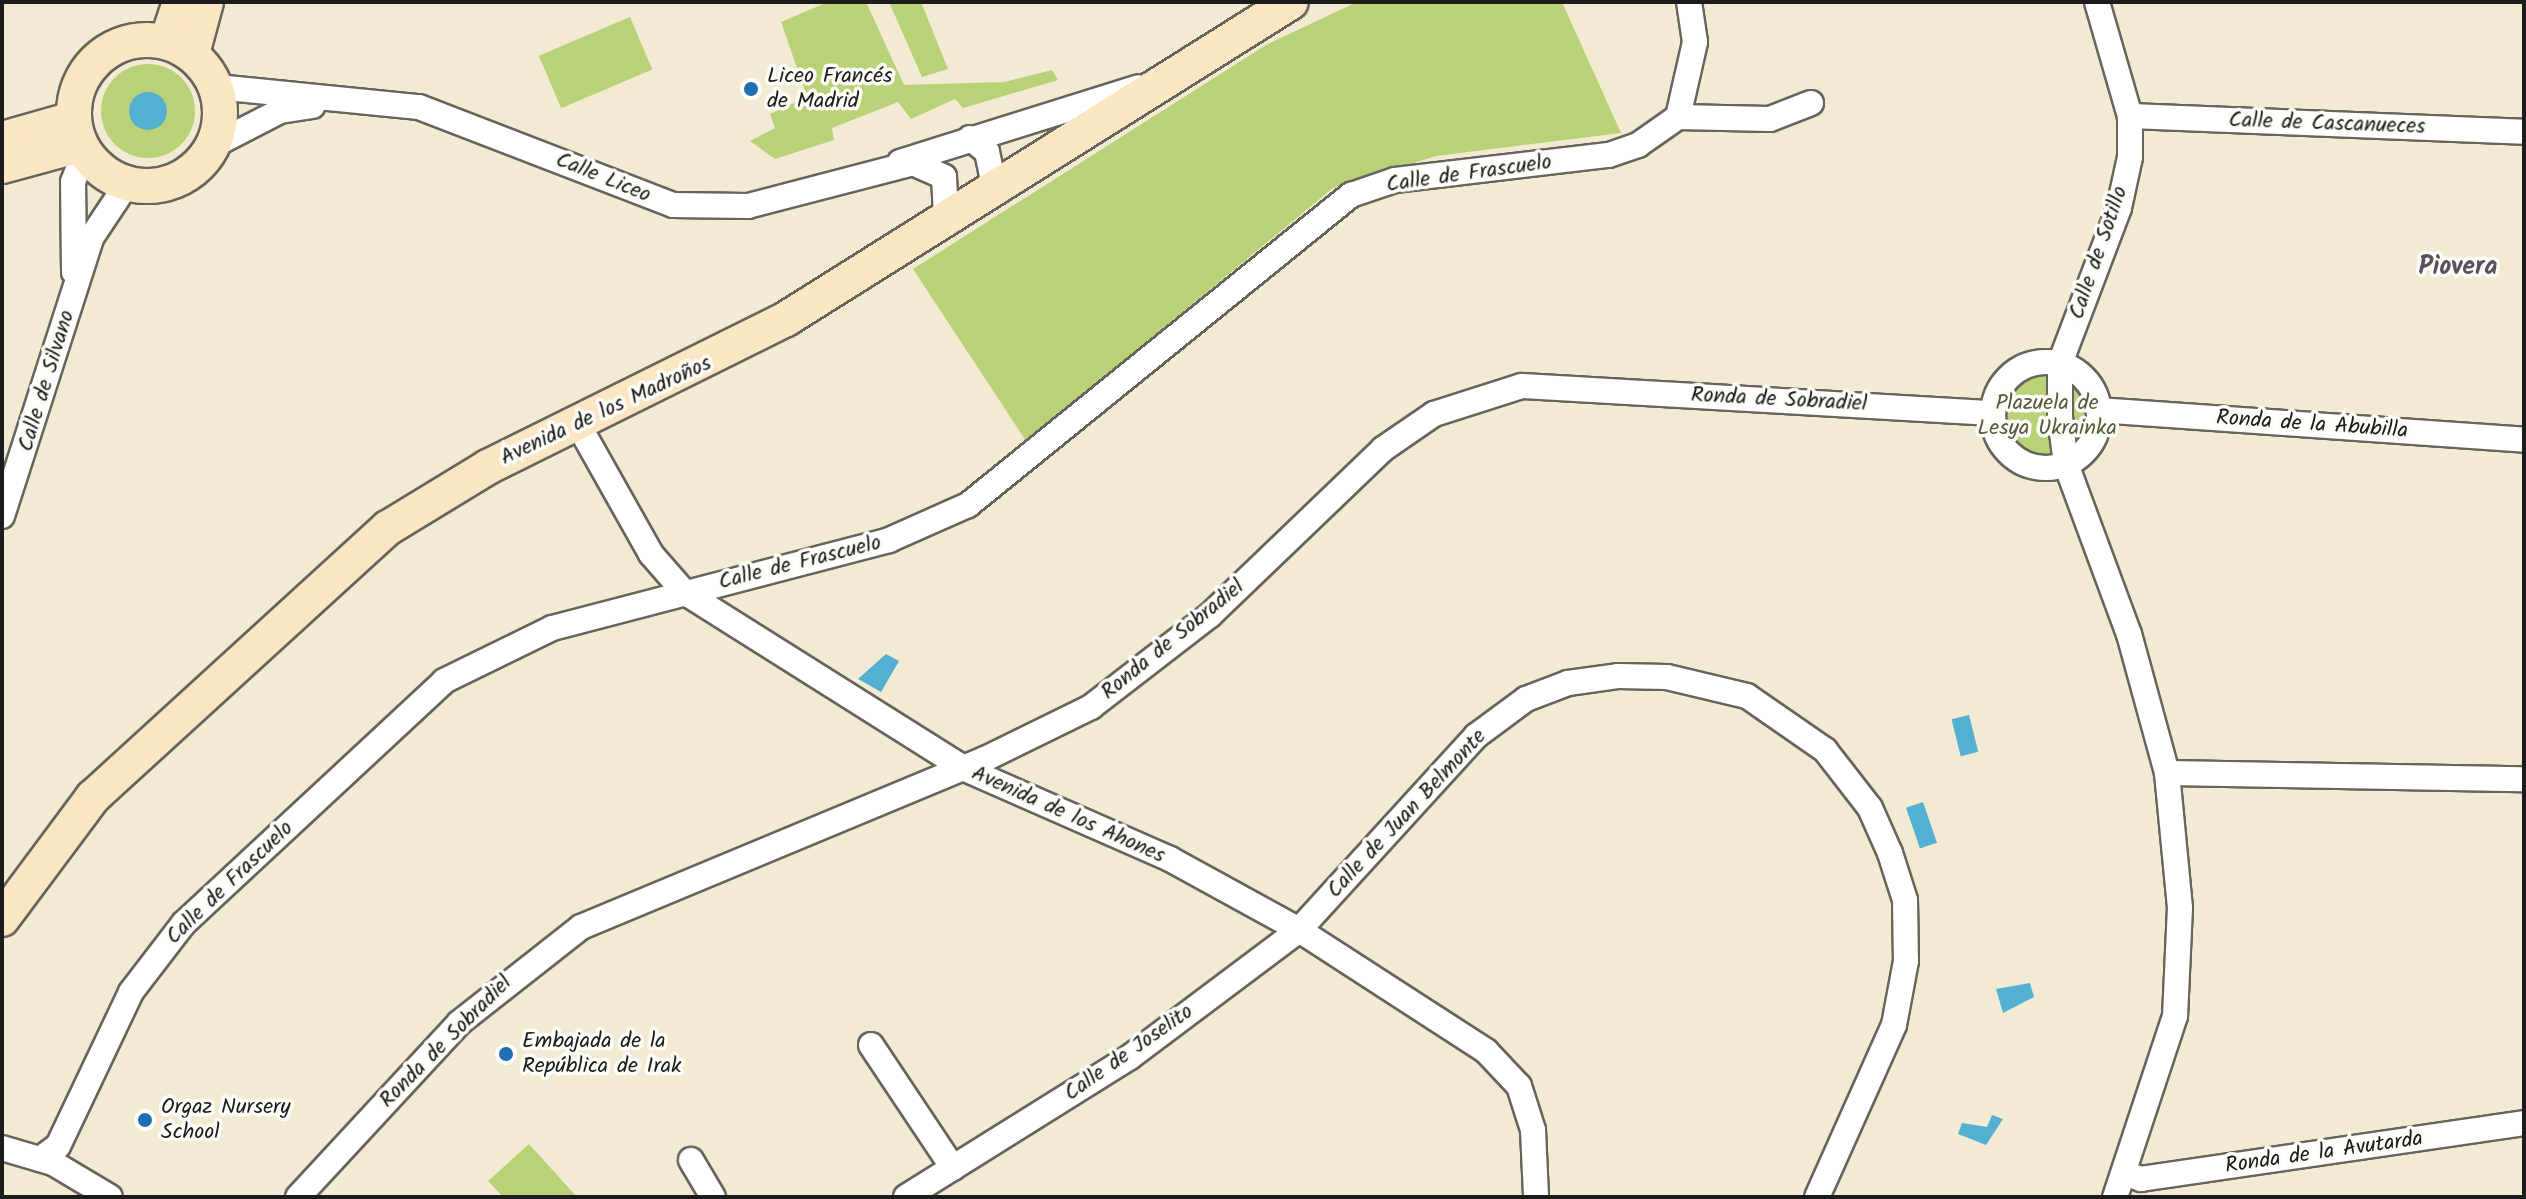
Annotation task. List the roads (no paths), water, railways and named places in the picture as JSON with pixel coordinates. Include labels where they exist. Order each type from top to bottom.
[{"type":"street","points":[[2,139],[79,138],[127,184],[179,180],[214,145],[221,121],[217,87],[180,48],[180,2]]},
{"type":"street","points":[[180,48],[206,2]]},
{"type":"street","name":"Avenida de los Madroños","points":[[2,919],[93,797],[349,558],[435,497],[786,319],[1153,83],[1291,2]]},
{"type":"street","points":[[1689,2],[1695,42],[1678,117],[1770,119],[1811,103]]},
{"type":"street","name":"Calle de Sotillo","points":[[2060,363],[2119,208],[2130,116],[2097,2]]},
{"type":"street","points":[[79,138],[83,78],[112,47],[180,48]]},
{"type":"street","name":"Calle Liceo","points":[[217,87],[363,99],[464,119],[673,205],[748,206],[895,164],[1153,83]]},
{"type":"street","name":"Calle Liceo","points":[[214,145],[280,111],[363,99]]},
{"type":"street","name":"Calle de Cascanueces","points":[[2130,116],[2524,132]]},
{"type":"street","name":"Calle de Frascuelo","points":[[40,1159],[58,1146],[131,992],[175,934],[409,710],[507,645],[684,592],[889,540],[968,505],[1351,195],[1395,180],[1609,155],[1662,132],[1678,117]]},
{"type":"street","points":[[2,166],[79,138]]},
{"type":"street","name":"Calle de Silvano","points":[[74,290],[73,182],[79,138]]},
{"type":"street","points":[[970,138],[987,152],[994,184]]},
{"type":"street","name":"Calle Liceo","points":[[895,164],[924,165],[944,177],[946,215]]},
{"type":"street","name":"Calle de Silvano","points":[[2,516],[91,238],[127,184]]},
{"type":"street","points":[[2060,363],[2066,464],[2129,634],[2167,773],[2180,907],[2175,1016],[2126,1174],[2115,1197]]},
{"type":"street","points":[[2060,363],[2087,381],[2099,410],[2092,442],[2066,464],[2032,466],[2016,458],[1995,430],[1993,413],[2015,372],[2060,363]]},
{"type":"street","name":"Ronda de Sobradiel","points":[[298,1197],[459,1023],[581,927],[963,768],[1130,681],[1383,449],[1472,397],[1522,386],[1993,413]]},
{"type":"street","name":"Ronda de la Abubilla","points":[[2099,410],[2524,440]]},
{"type":"street","name":"Avenida de los Ahones","points":[[579,426],[651,554],[684,592],[963,768],[1170,859],[1299,930],[1451,1025],[1519,1086],[1533,1130],[1536,1197]]},
{"type":"street","name":"Calle de Juan Belmonte","points":[[1299,930],[1476,736],[1526,699],[1618,676],[1667,677],[1747,696],[1825,750],[1870,808],[1905,900],[1906,961],[1894,1025],[1817,1197]]},
{"type":"street","points":[[2167,773],[2524,779]]},
{"type":"street","name":"Calle de Joselito","points":[[906,1197],[1130,1057],[1299,930]]},
{"type":"street","points":[[871,1045],[953,1168]]},
{"type":"street","name":"Ronda de la Avutarda","points":[[2126,1174],[2141,1179],[2524,1123]]},
{"type":"street","points":[[2,1148],[40,1159],[110,1197]]},
{"type":"street","points":[[691,1160],[713,1197]]},
{"type":"water","points":[[148,92],[161,98],[167,111],[161,124],[148,130],[135,124],[129,111],[135,98]]},
{"type":"water","points":[[886,654],[899,661],[881,692],[858,679]]},
{"type":"water","points":[[1969,715],[1978,752],[1961,756],[1952,719]]},
{"type":"water","points":[[1923,802],[1937,843],[1920,849],[1906,808]]},
{"type":"water","points":[[2030,983],[2034,997],[2003,1013],[1996,989]]},
{"type":"water","points":[[1992,1115],[2003,1119],[1986,1145],[1958,1134],[1962,1123],[1987,1127]]},
{"type":"place","name":"Liceo Francés de Madrid","points":[[751,89]]},
{"type":"place","name":"Embajada de la República de Irak","points":[[506,1054]]},
{"type":"place","name":"Orgaz Nursery School","points":[[145,1120]]},
{"type":"district","name":"Piovera","points":[[2458,268]]},
{"type":"park label","name":"Plazuela de Lesya Ukrainka","points":[[2047,416]]}]
